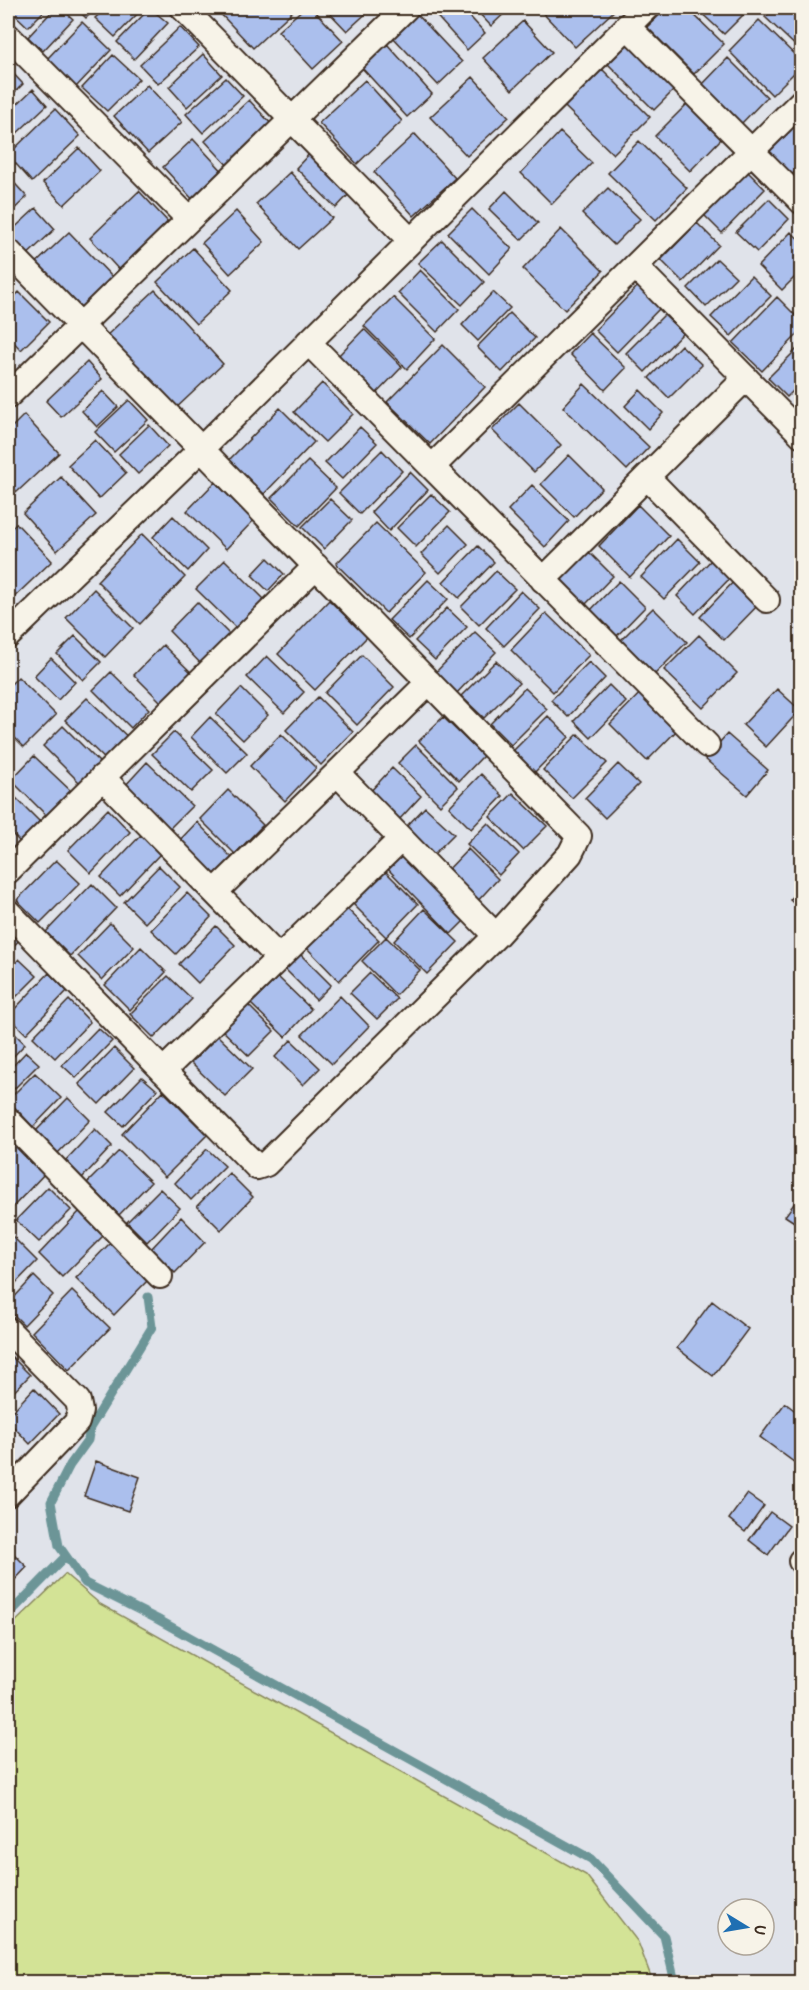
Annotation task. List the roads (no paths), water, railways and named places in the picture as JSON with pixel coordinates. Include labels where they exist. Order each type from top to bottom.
[{"type":"street","points":[[183,8],[411,241]]},
{"type":"street","points":[[8,396],[406,8]]},
{"type":"street","points":[[8,636],[201,449],[646,8]]},
{"type":"street","points":[[627,26],[801,202]]},
{"type":"street","points":[[8,36],[189,219]]},
{"type":"street","points":[[432,467],[801,101]]},
{"type":"street","points":[[8,251],[579,836],[570,854],[496,936],[266,1164],[257,1167],[8,912]]},
{"type":"street","points":[[635,266],[801,435]]},
{"type":"street","points":[[308,342],[707,745]]},
{"type":"street","points":[[543,580],[746,378]]},
{"type":"street","points":[[647,477],[767,600]]},
{"type":"street","points":[[8,871],[316,566]]},
{"type":"street","points":[[214,892],[429,682]]},
{"type":"street","points":[[337,773],[496,936]]},
{"type":"street","points":[[102,777],[278,957]]},
{"type":"street","points":[[163,1071],[401,839]]},
{"type":"street","points":[[8,1120],[160,1276]]},
{"type":"street","points":[[8,1330],[78,1401],[80,1412],[77,1422],[8,1494]]},
{"type":"waterway","points":[[148,1297],[152,1327],[90,1428],[88,1440],[70,1465],[51,1502],[59,1546],[85,1583],[157,1619],[591,1859],[664,1936],[675,1982]]},
{"type":"waterway","points":[[8,1615],[66,1556]]}]
